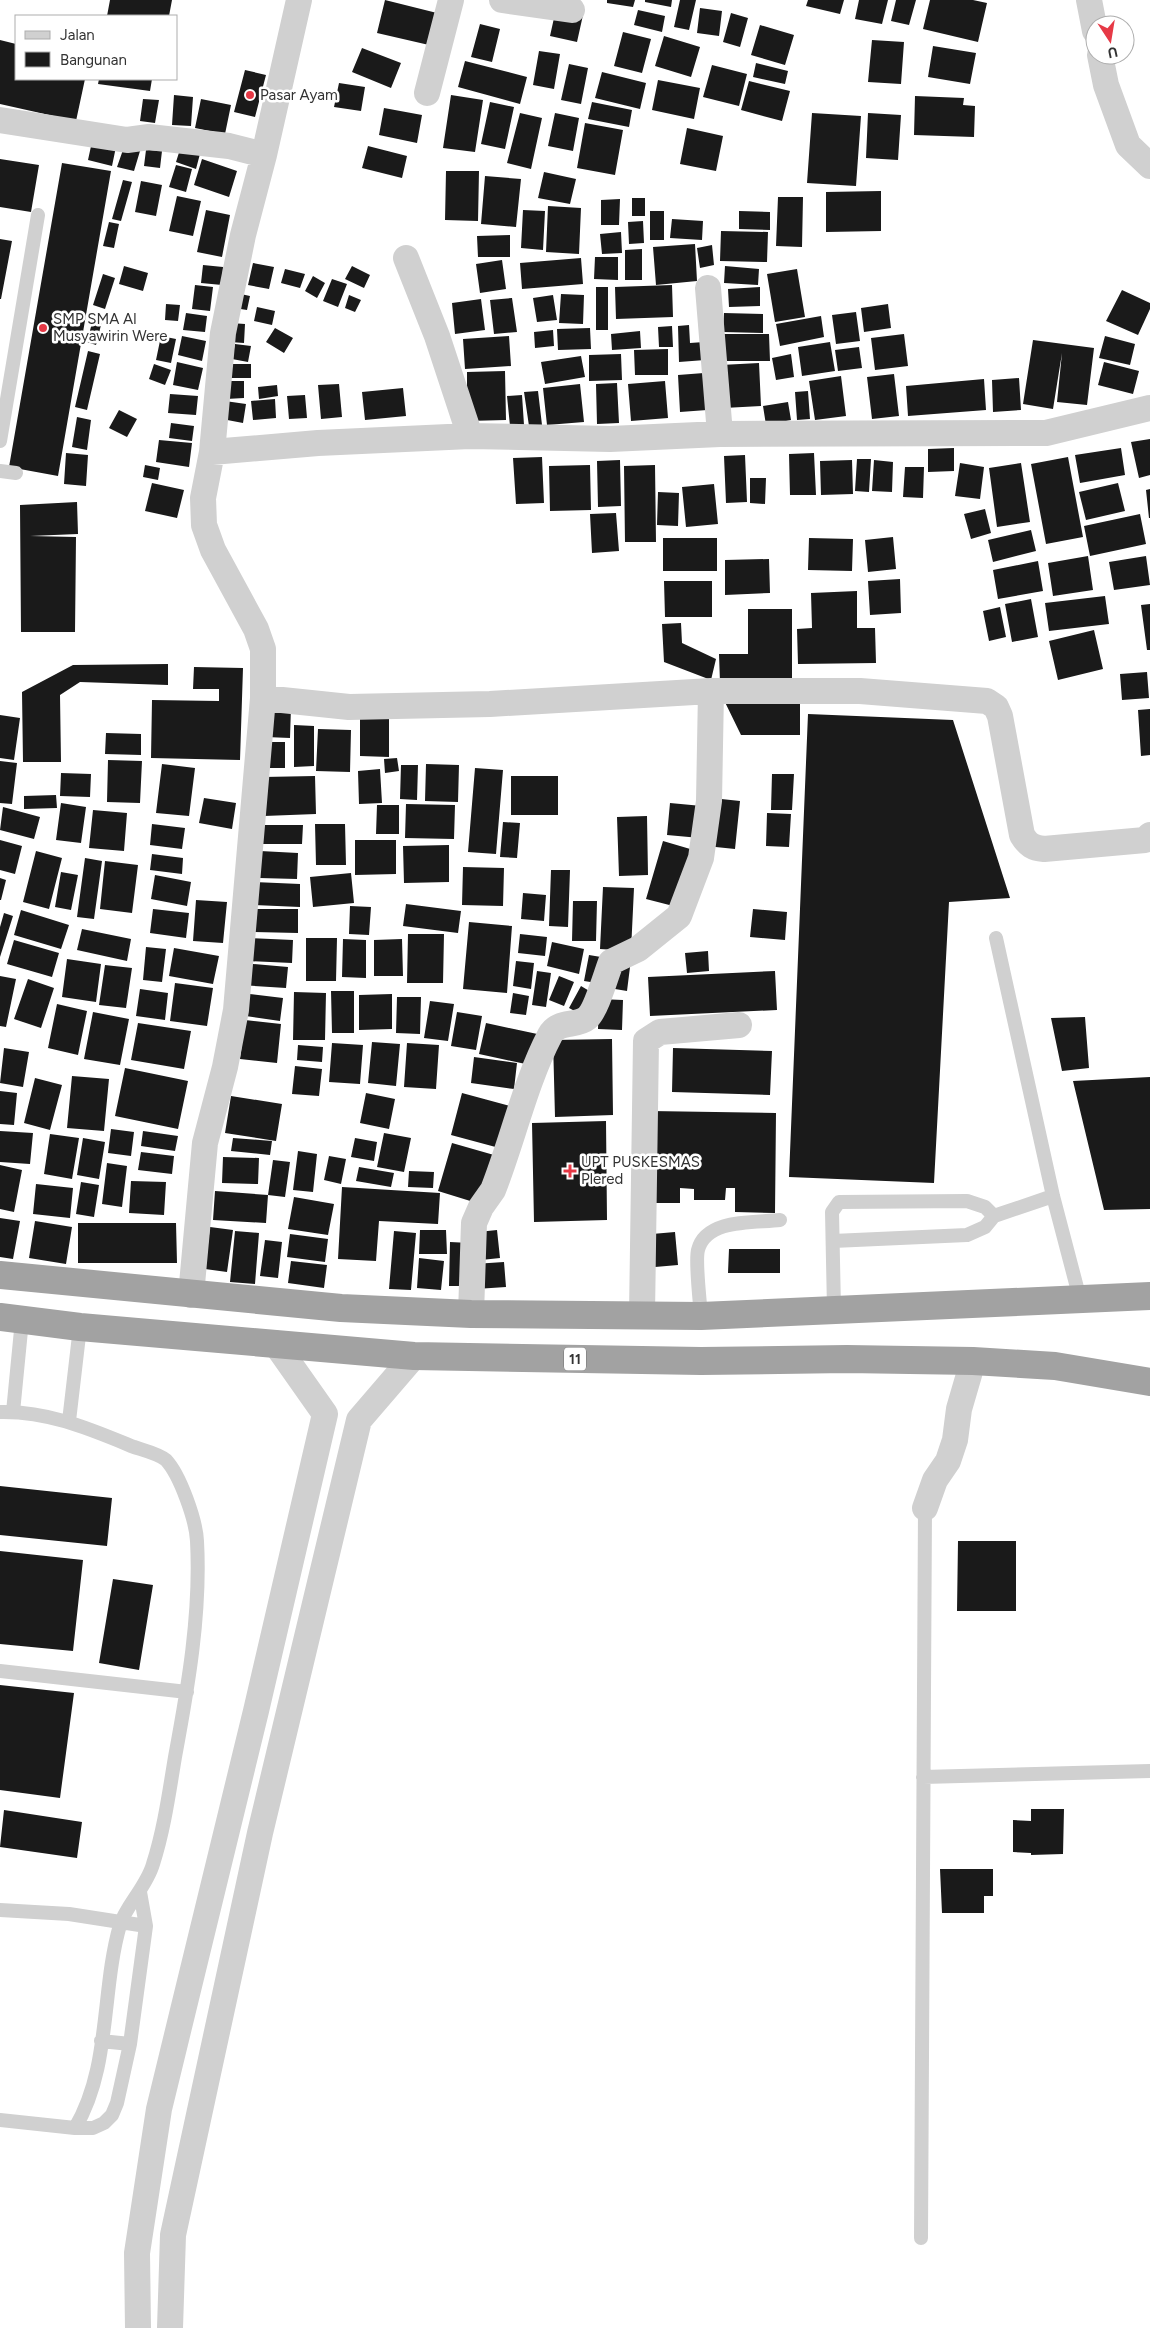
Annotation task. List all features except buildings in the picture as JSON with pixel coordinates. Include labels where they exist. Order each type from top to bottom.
[{"type":"highway","points":[[0,1274],[190,1295],[341,1308],[471,1314],[701,1316],[834,1308],[1150,1296]]},
{"type":"highway","name":"11","points":[[11,1318],[80,1327],[414,1356],[701,1361],[846,1359],[973,1361],[1055,1366],[1150,1382]]},
{"type":"street","points":[[190,1295],[205,1143],[225,1068],[236,1010],[263,698],[263,649],[256,629],[213,550],[204,525],[203,498],[212,452],[223,333],[243,235],[264,155],[300,0]]},
{"type":"street","points":[[427,93],[452,0]]},
{"type":"street","points":[[502,0],[572,10]]},
{"type":"street","points":[[1089,0],[1092,15]]},
{"type":"street","points":[[1102,65],[1106,85],[1128,145],[1150,166]]},
{"type":"street","points":[[0,120],[127,140],[149,137],[229,146],[264,155]]},
{"type":"street","points":[[406,258],[437,336],[470,436]]},
{"type":"street","points":[[708,288],[720,434]]},
{"type":"street","points":[[212,452],[318,443],[470,436],[610,439],[720,434],[1046,433],[1150,408]]},
{"type":"street","points":[[263,698],[349,707],[462,705],[711,691],[860,691],[987,701],[996,707],[1000,716],[1022,835],[1026,843],[1034,848],[1044,849],[1145,840],[1150,835]]},
{"type":"street","points":[[471,1314],[474,1223],[493,1190],[536,1067],[551,1033],[558,1026],[589,1017],[602,990],[611,962],[638,949],[679,916],[701,858],[709,801],[711,691]]},
{"type":"street","points":[[642,1315],[646,1041],[660,1032],[739,1025]]},
{"type":"street","points":[[138,2328],[137,2252],[159,2109],[174,2054],[256,1711],[325,1414],[275,1343]]},
{"type":"street","points":[[170,2328],[173,2235],[209,2062],[359,1420],[414,1356]]},
{"type":"street","points":[[925,1508],[935,1480],[948,1461],[955,1440],[959,1410],[973,1361]]},
{"type":"street","points":[[256,1711],[288,1718]]},
{"type":"street","points":[[174,2054],[209,2062]]},
{"type":"lane","points":[[0,441],[38,215]]},
{"type":"lane","points":[[0,471],[16,473]]},
{"type":"lane","points":[[996,938],[1053,1196],[1080,1300]]},
{"type":"lane","points":[[833,1241],[967,1235],[985,1227],[994,1216],[1053,1196]]},
{"type":"lane","points":[[834,1308],[832,1212],[839,1202],[967,1201],[985,1207],[994,1216]]},
{"type":"lane","points":[[701,1316],[698,1250],[706,1235],[724,1226],[780,1220]]},
{"type":"lane","points":[[11,1318],[7,1412],[69,1420],[165,1459],[184,1488],[197,1538],[196,1602],[187,1692],[157,1849],[153,1866],[140,1892],[120,1922],[113,1954],[101,2041],[89,2100],[75,2128]]},
{"type":"lane","points":[[69,1420],[80,1327]]},
{"type":"lane","points":[[921,2238],[925,1508]]},
{"type":"lane","points":[[0,1671],[187,1692]]},
{"type":"lane","points":[[923,1777],[1150,1771]]},
{"type":"lane","points":[[0,2120],[75,2128],[93,2128],[104,2123],[112,2115],[117,2103],[130,2044],[146,1926],[140,1892]]},
{"type":"lane","points":[[0,1910],[69,1914],[146,1926]]},
{"type":"lane","points":[[101,2041],[130,2044]]},
{"type":"place","name":"Pasar Ayam","points":[[250,95]]},
{"type":"place","name":"SMP SMA Al Musyawirin Were","points":[[43,328]]},
{"type":"place","name":"UPT PUSKESMAS Plered","points":[[570,1171]]}]
